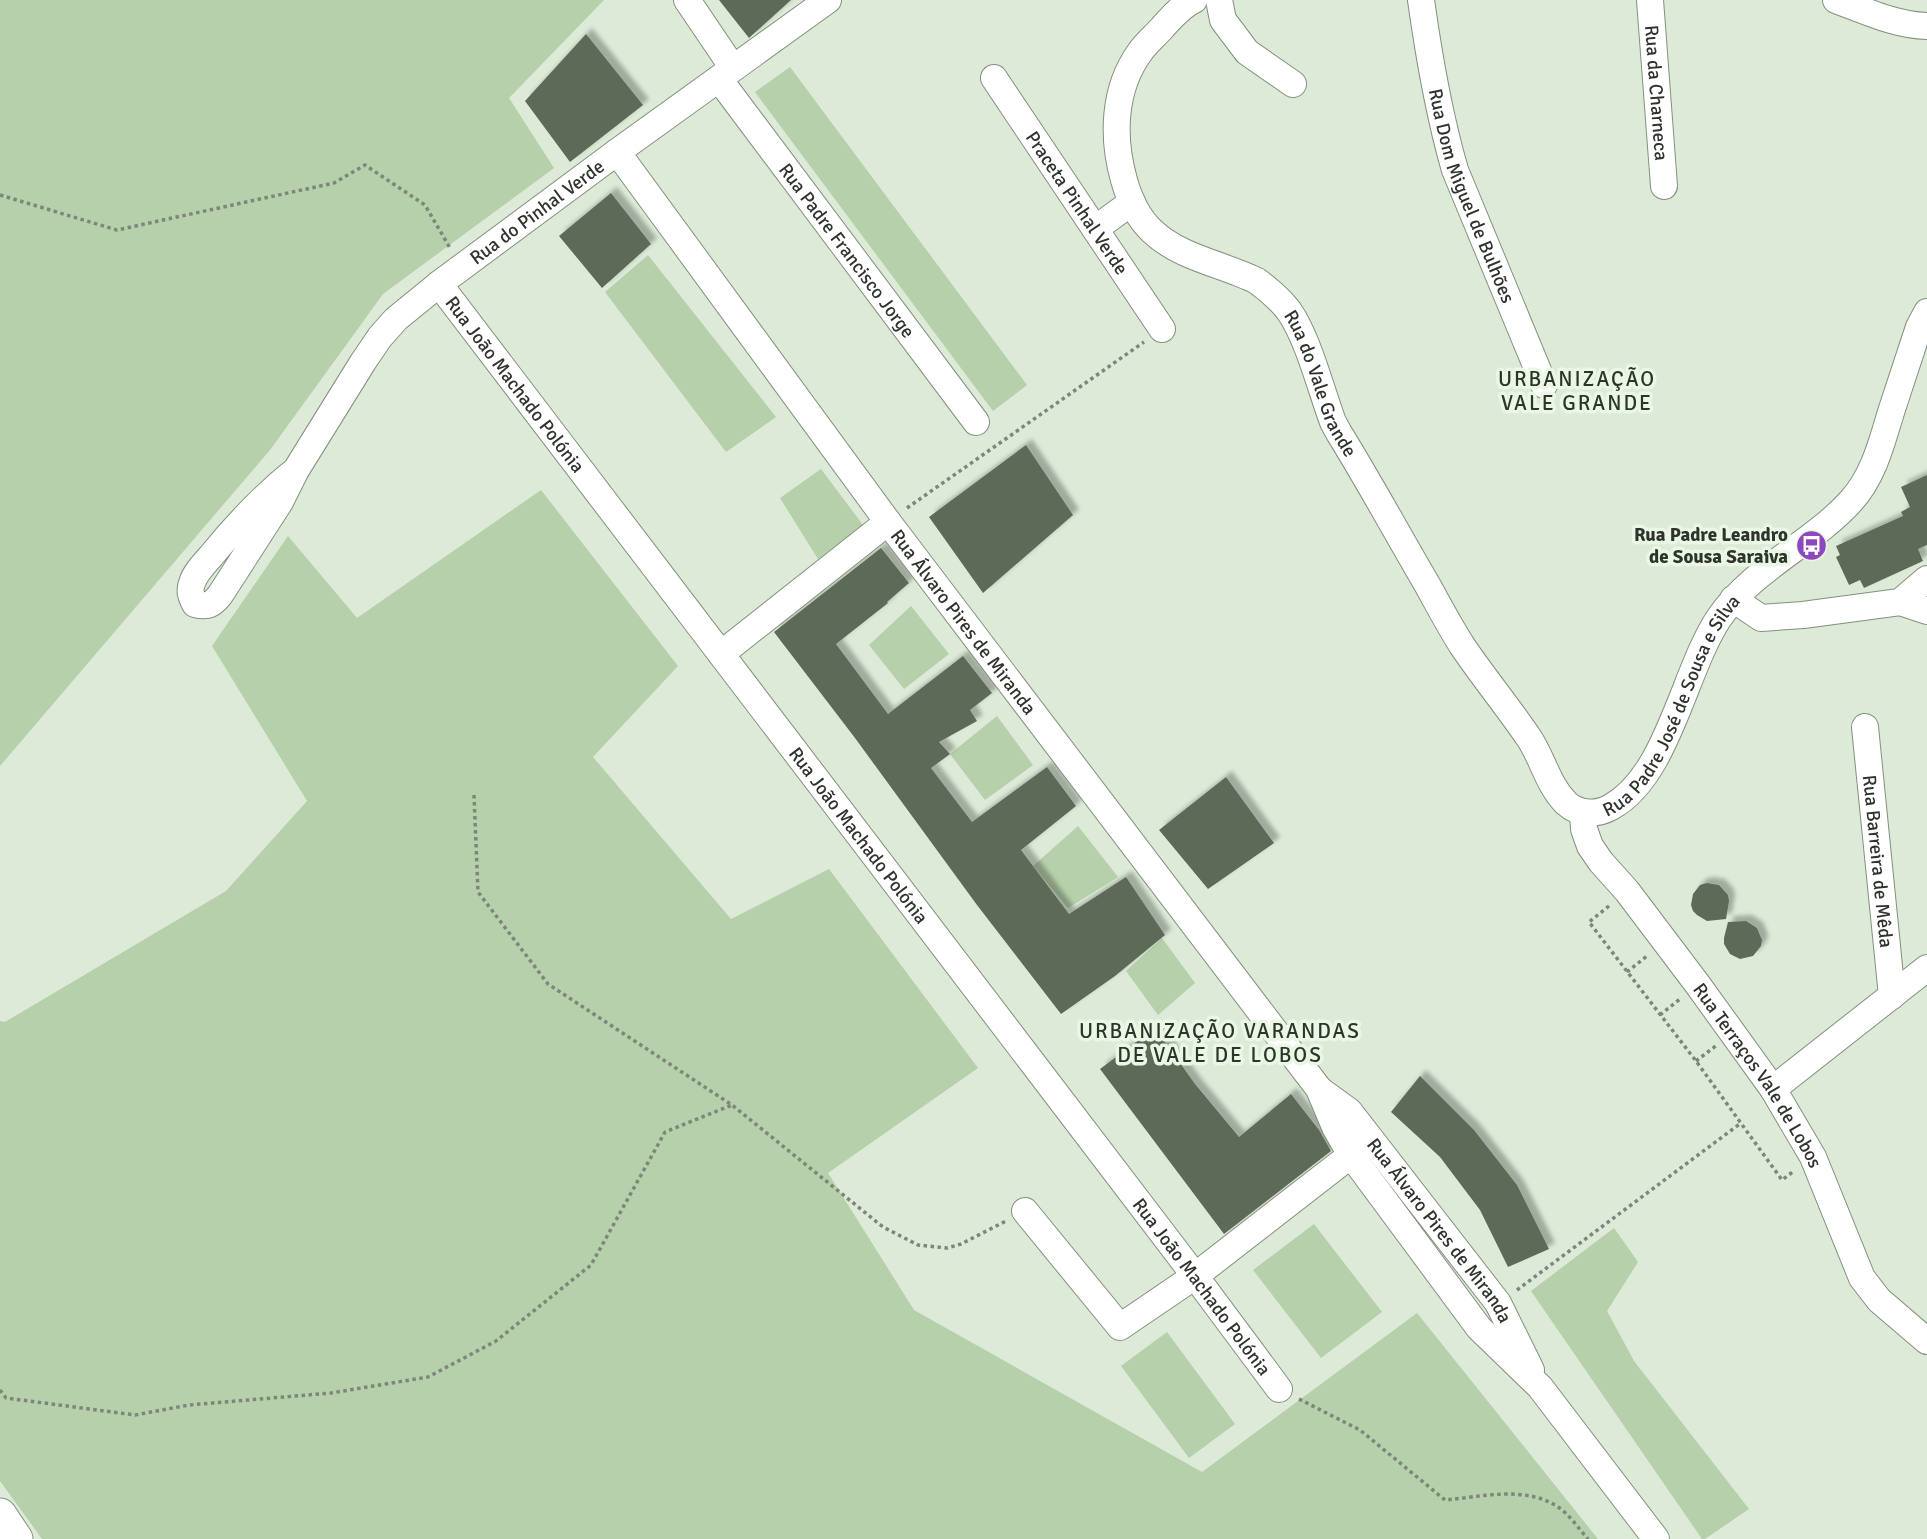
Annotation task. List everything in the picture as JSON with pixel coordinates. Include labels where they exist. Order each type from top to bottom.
[{"type":"main road","points":[[0,1515],[16,1539]]},
{"type":"street","name":"Rua Padre Francisco Jorge","points":[[687,0],[726,74],[976,422]]},
{"type":"street","name":"Rua do Pinhal Verde","points":[[296,470],[380,337],[396,318],[617,152],[828,0]]},
{"type":"street","name":"Rua do Vale Grande","points":[[1194,0],[1171,18],[1139,53],[1121,93],[1117,152],[1132,202],[1142,222],[1171,247],[1257,281],[1287,309],[1307,349],[1333,422],[1462,646],[1531,741],[1552,785],[1566,803],[1583,812]]},
{"type":"street","points":[[1219,0],[1223,20],[1247,52],[1293,83]]},
{"type":"street","name":"Rua Dom Miguel de Bulhões","points":[[1421,0],[1442,123],[1455,170],[1544,385]]},
{"type":"street","name":"Rua da Charneca","points":[[1650,0],[1664,186]]},
{"type":"street","points":[[1836,0],[1890,20],[1927,26]]},
{"type":"street","name":"Praceta Pinhal Verde","points":[[994,78],[1161,329]]},
{"type":"street","name":"Rua Álvaro Pires de Miranda","points":[[617,152],[888,522],[1319,1089],[1335,1127],[1351,1154],[1479,1328],[1540,1387],[1656,1539]]},
{"type":"street","points":[[1095,229],[1132,202]]},
{"type":"street","name":"Rua João Machado Polónia","points":[[439,284],[1279,1389]]},
{"type":"street","name":"Rua Padre José de Sousa e Silva","points":[[1583,812],[1610,808],[1624,799],[1643,777],[1660,749],[1705,644],[1733,599],[1853,499],[1877,457],[1919,327],[1927,312]]},
{"type":"street","points":[[296,470],[280,502],[220,595],[206,607],[195,604],[190,594],[191,584],[197,573],[236,525],[270,490],[296,470]]},
{"type":"street","points":[[721,654],[888,522]]},
{"type":"street","points":[[1900,602],[1927,579]]},
{"type":"street","points":[[1733,599],[1761,618],[1900,602],[1927,611]]},
{"type":"street","name":"Rua Barreira de Mêda","points":[[1865,727],[1892,996]]},
{"type":"street","name":"Rua Terraços Vale de Lobos","points":[[1583,812],[1584,829],[1590,846],[1698,985],[1773,1089],[1813,1157],[1862,1278],[1879,1300],[1927,1341]]},
{"type":"street","points":[[1773,1089],[1927,968]]},
{"type":"street","name":"Rua Álvaro Pires de Miranda","points":[[1319,1089],[1349,1111],[1498,1303],[1540,1387]]},
{"type":"street","points":[[1025,1211],[1119,1327],[1195,1276],[1351,1154]]},
{"type":"path","points":[[0,195],[117,230],[334,183],[365,165],[425,205],[462,267]]},
{"type":"path","points":[[888,522],[1161,329]]},
{"type":"path","points":[[474,795],[478,892],[548,984],[732,1105],[883,1227],[918,1245],[947,1248],[961,1244],[1025,1211]]},
{"type":"path","points":[[1627,891],[1589,922],[1742,1123],[1782,1180],[1813,1157]]},
{"type":"path","points":[[0,1390],[6,1398],[135,1415],[189,1405],[331,1393],[428,1377],[496,1341],[591,1265],[665,1132],[732,1105]]},
{"type":"path","points":[[1498,1303],[1742,1123]]},
{"type":"path","points":[[1279,1389],[1360,1430],[1445,1500],[1497,1494],[1534,1496],[1559,1507],[1588,1539]]},
{"type":"green space","points":[[0,0],[604,0],[509,98],[554,168],[383,294],[270,450],[0,766]]},
{"type":"green space","points":[[790,67],[1027,385],[993,411],[755,92]]},
{"type":"green space","points":[[648,255],[776,417],[726,452],[605,292]]},
{"type":"green space","points":[[821,469],[863,525],[818,559],[780,498]]},
{"type":"green space","points":[[541,490],[678,666],[593,757],[731,919],[829,869],[978,1068],[828,1173],[914,1310],[1202,1472],[1417,1313],[1598,1539],[42,1539],[0,1481],[0,1021],[5,1022],[226,891],[307,801],[212,646],[288,536],[357,618]]},
{"type":"green space","points":[[911,606],[949,654],[904,689],[869,645]]},
{"type":"green space","points":[[997,716],[1033,765],[985,800],[950,754]]},
{"type":"green space","points":[[1078,826],[1118,877],[1068,908],[1033,866]]},
{"type":"green space","points":[[1162,938],[1195,983],[1158,1015],[1126,971]]},
{"type":"green space","points":[[1314,1224],[1382,1312],[1321,1358],[1253,1270]]},
{"type":"green space","points":[[1614,1228],[1638,1262],[1607,1311],[1634,1361],[1749,1509],[1705,1539],[1702,1539],[1531,1291]]},
{"type":"green space","points":[[1167,1332],[1235,1424],[1189,1458],[1121,1366]]},
{"type":"building","points":[[719,0],[791,0],[749,38]]},
{"type":"building","points":[[586,34],[643,105],[570,162],[525,101]]},
{"type":"building","points":[[611,193],[651,244],[602,288],[559,236]]},
{"type":"building","points":[[1026,445],[1073,515],[983,593],[929,517]]},
{"type":"building","points":[[1927,475],[1927,545],[1918,549],[1923,561],[1864,588],[1860,580],[1849,585],[1836,557],[1840,555],[1836,546],[1903,516],[1901,512],[1910,507],[1901,487]]},
{"type":"building","points":[[881,548],[909,583],[836,644],[888,714],[963,656],[992,693],[970,710],[977,721],[939,742],[950,754],[931,768],[972,822],[1047,767],[1076,806],[1021,850],[1069,914],[1126,877],[1165,935],[1115,976],[1061,1014],[774,632]]},
{"type":"building","points":[[1226,777],[1274,843],[1208,889],[1159,830]]},
{"type":"building","points":[[1700,885],[1719,885],[1728,895],[1726,919],[1707,921],[1693,911],[1693,894]]},
{"type":"building","points":[[1746,921],[1757,928],[1762,940],[1753,956],[1740,959],[1730,954],[1724,944],[1724,938],[1728,922]]},
{"type":"building","points":[[1155,1028],[1195,1084],[1239,1137],[1291,1094],[1319,1130],[1331,1151],[1224,1234],[1100,1069]]},
{"type":"building","points":[[1420,1076],[1474,1130],[1517,1185],[1549,1249],[1508,1267],[1480,1210],[1440,1157],[1391,1112]]},
{"type":"place","name":"Rua Padre Leandro de Sousa Saraiva","points":[[1811,545]]},
{"type":"district","name":"URBANIZAÇÃO VALE GRANDE","points":[[1577,391]]},
{"type":"district","name":"URBANIZAÇÃO VARANDAS DE VALE DE LOBOS","points":[[1220,1043]]}]
